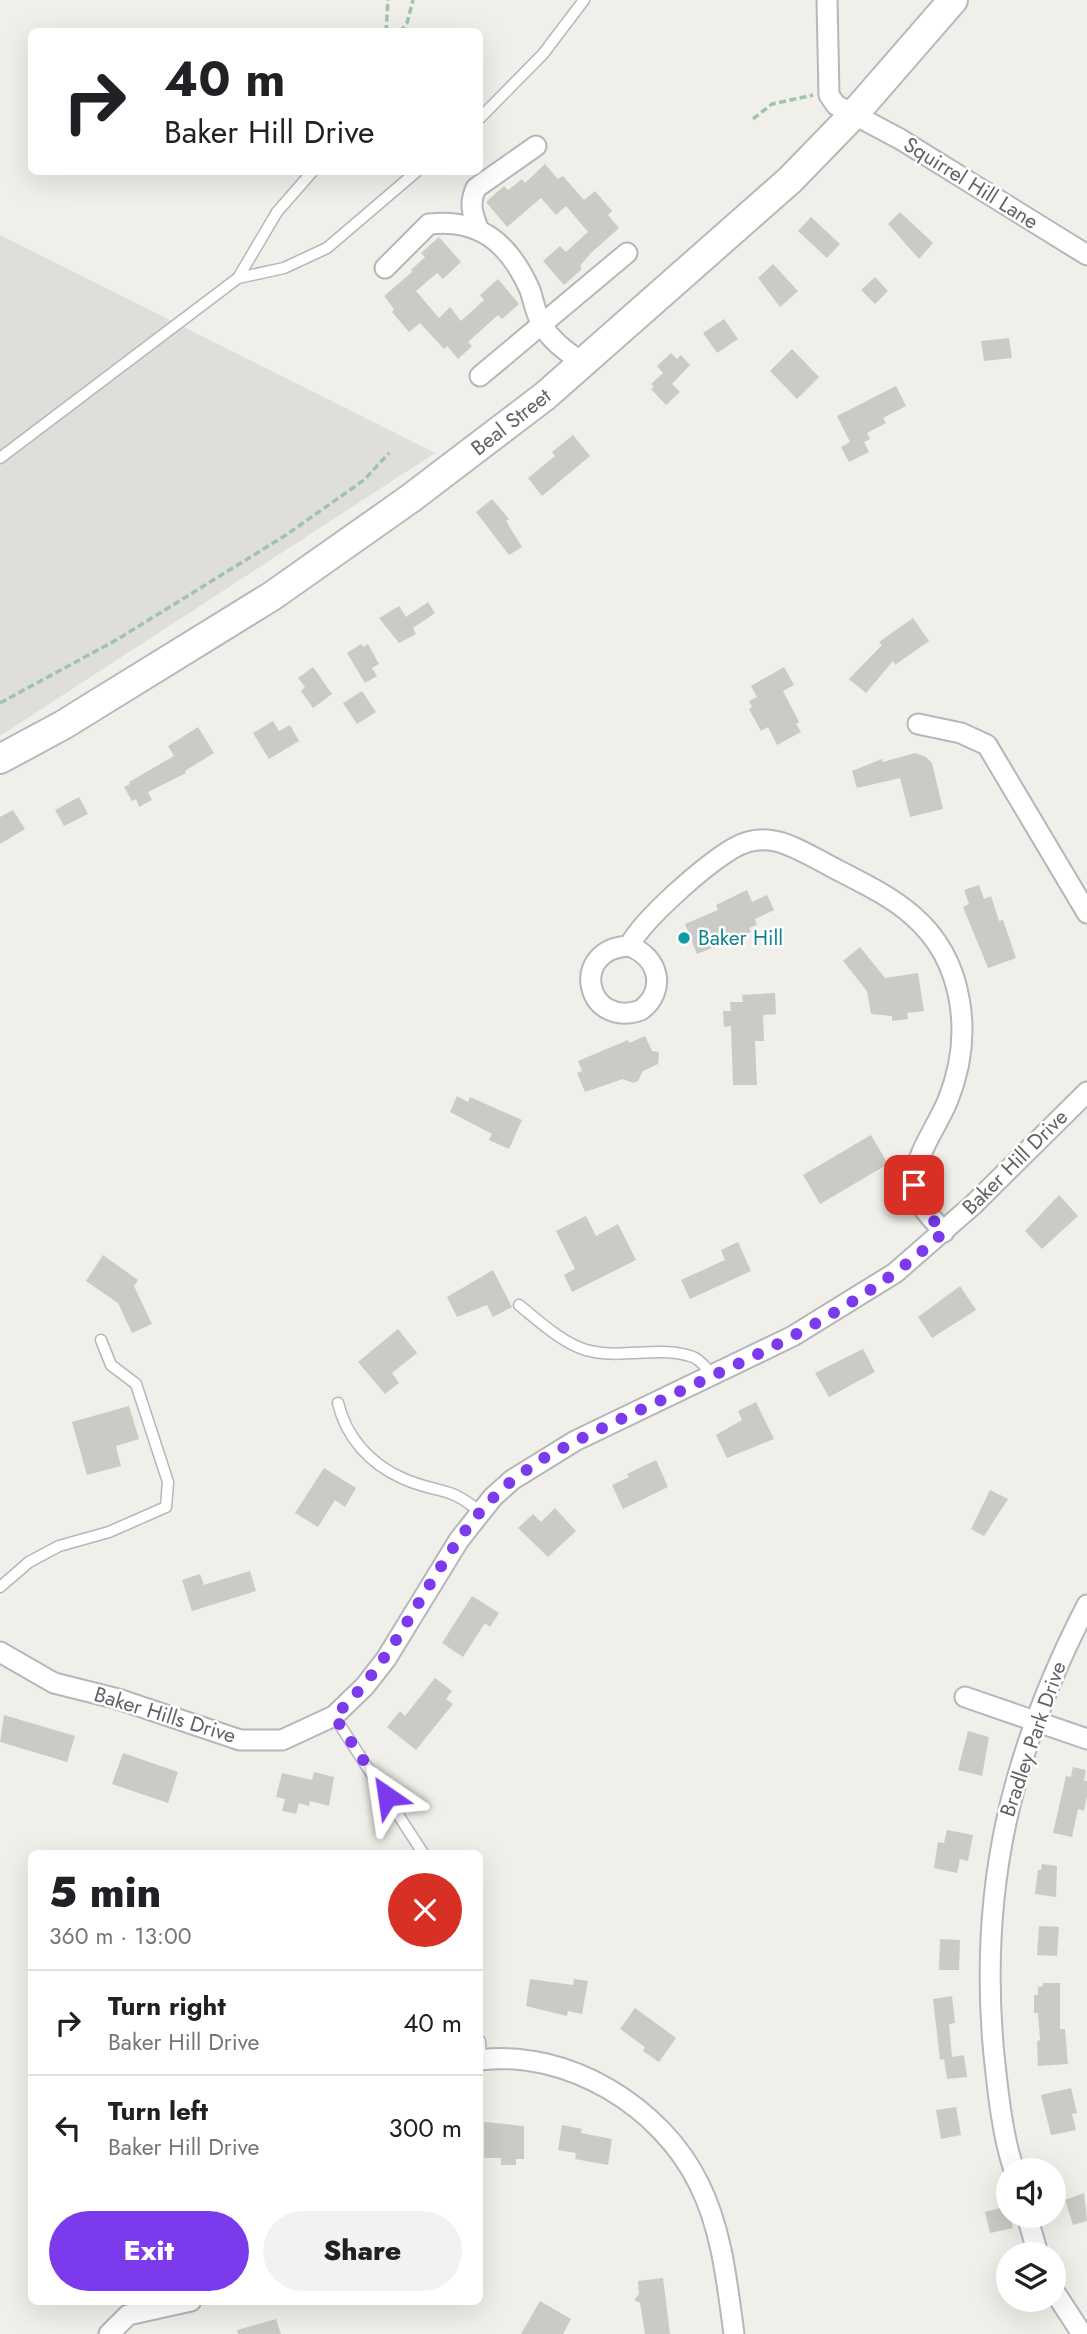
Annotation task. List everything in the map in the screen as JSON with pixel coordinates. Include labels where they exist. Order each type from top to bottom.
[{"type":"street","points":[[827,0],[829,95]]},
{"type":"street","name":"Beal Street","points":[[0,759],[63,725],[282,588],[411,498],[583,363],[790,180],[854,114],[953,0]]},
{"type":"street","name":"Squirrel Hill Lane","points":[[829,95],[836,106],[900,139],[1087,255]]},
{"type":"street","points":[[536,146],[476,188],[471,198],[472,212],[478,228],[510,255],[529,289],[541,324],[558,344],[583,363]]},
{"type":"street","points":[[385,268],[429,224],[478,228]]},
{"type":"street","points":[[480,376],[627,253]]},
{"type":"street","points":[[918,724],[961,733],[987,745],[1087,913]]},
{"type":"street","name":"Baker Hill Drive","points":[[629,946],[643,925],[722,856],[750,839],[784,842],[886,896],[912,915],[946,957],[958,989],[961,1013],[962,1046],[958,1072],[922,1154],[914,1185],[923,1209],[944,1232]]},
{"type":"street","name":"Baker Hill Drive","points":[[334,1716],[365,1686],[386,1659],[480,1512],[512,1480],[544,1458],[793,1336],[852,1301],[920,1254],[1087,1092]]},
{"type":"street","name":"Bradley Park Drive","points":[[1012,2158],[996,2074],[991,2025],[990,1928],[1003,1824],[1035,1723],[1087,1605]]},
{"type":"street","name":"Baker Hills Drive","points":[[0,1653],[54,1683],[118,1699],[240,1740],[282,1740],[334,1716]]},
{"type":"street","points":[[965,1697],[1087,1739]]},
{"type":"street","points":[[483,2054],[554,2067],[591,2080],[623,2097],[676,2147],[698,2181],[712,2216],[725,2271],[734,2334]]},
{"type":"street","points":[[109,2334],[128,2315],[173,2305]]},
{"type":"street","points":[[1066,2309],[1082,2334]]},
{"type":"lane","points":[[483,115],[543,54],[584,0]]},
{"type":"lane","points":[[0,458],[238,278],[277,212],[309,175]]},
{"type":"lane","points":[[238,278],[284,268],[327,248],[412,175]]},
{"type":"lane","points":[[519,1305],[551,1331],[585,1350],[620,1355],[664,1353],[694,1357],[713,1375]]},
{"type":"lane","points":[[0,1587],[29,1562],[59,1546],[109,1532],[166,1507],[168,1482],[136,1384],[111,1365],[101,1340]]},
{"type":"lane","points":[[338,1403],[351,1436],[380,1466],[402,1478],[452,1491],[480,1512]]},
{"type":"lane","points":[[334,1716],[421,1850]]},
{"type":"path","points":[[386,28],[388,0]]},
{"type":"path","points":[[403,28],[413,0]]},
{"type":"path","points":[[753,119],[772,104],[803,96],[829,95]]},
{"type":"path","points":[[0,702],[118,639],[286,535],[364,480],[389,453]]},
{"type":"shaded area","points":[[0,235],[435,453],[0,736]]},
{"type":"building","points":[[545,164],[558,179],[563,176],[584,200],[595,191],[612,211],[608,215],[619,228],[591,253],[580,266],[582,269],[564,285],[543,261],[560,246],[566,252],[588,232],[566,206],[556,215],[541,198],[507,227],[486,202],[504,186],[508,190],[522,179],[525,183]]},
{"type":"building","points":[[900,212],[933,243],[919,259],[888,224]]},
{"type":"building","points":[[811,217],[840,244],[827,258],[798,231]]},
{"type":"building","points":[[439,237],[461,262],[443,279],[437,273],[416,291],[439,318],[450,307],[461,321],[484,300],[480,295],[498,279],[519,304],[502,319],[498,315],[468,342],[472,346],[458,359],[447,346],[444,349],[420,323],[409,332],[392,312],[394,309],[384,296],[412,272],[425,257],[421,253]]},
{"type":"building","points":[[773,264],[798,291],[780,307],[758,278]]},
{"type":"building","points":[[875,277],[888,291],[875,304],[861,290]]},
{"type":"building","points":[[724,319],[738,339],[717,353],[703,333]]},
{"type":"building","points":[[1009,338],[1012,358],[984,361],[981,341]]},
{"type":"building","points":[[792,349],[819,377],[797,399],[770,371]]},
{"type":"building","points":[[671,353],[677,359],[681,355],[690,365],[672,384],[680,392],[666,405],[651,389],[654,387],[651,384],[663,373],[657,366]]},
{"type":"building","points":[[896,386],[906,406],[883,418],[886,423],[867,433],[870,439],[864,442],[869,452],[849,462],[841,447],[850,442],[837,416]]},
{"type":"building","points":[[573,435],[590,456],[542,496],[528,478],[555,456],[552,452]]},
{"type":"building","points":[[492,499],[509,519],[506,521],[522,547],[509,555],[476,512]]},
{"type":"building","points":[[428,602],[435,613],[413,628],[416,634],[399,643],[379,618],[399,606],[406,617]]},
{"type":"building","points":[[913,618],[929,641],[895,665],[893,661],[866,693],[849,679],[882,645],[879,642]]},
{"type":"building","points":[[361,644],[363,647],[368,644],[379,664],[372,668],[377,676],[365,683],[347,653]]},
{"type":"building","points":[[313,667],[332,694],[313,708],[301,691],[305,687],[298,678]]},
{"type":"building","points":[[784,667],[794,685],[783,691],[799,722],[796,724],[801,732],[777,745],[768,727],[761,731],[749,709],[752,707],[749,701],[757,697],[751,686]]},
{"type":"building","points":[[362,691],[376,712],[357,724],[343,703]]},
{"type":"building","points":[[273,721],[279,731],[290,725],[299,741],[269,759],[253,733]]},
{"type":"building","points":[[198,727],[214,753],[185,771],[186,773],[148,792],[152,800],[139,807],[136,799],[132,801],[124,787],[174,756],[168,746]]},
{"type":"building","points":[[915,753],[926,757],[932,763],[943,809],[910,817],[900,778],[857,788],[852,771],[882,759],[883,762]]},
{"type":"building","points":[[79,797],[88,814],[64,826],[55,810]]},
{"type":"building","points":[[13,810],[25,829],[0,844],[0,817]]},
{"type":"building","points":[[979,885],[984,899],[991,896],[999,921],[1003,920],[1016,958],[988,968],[963,907],[969,904],[964,890]]},
{"type":"building","points":[[747,890],[752,902],[767,895],[774,910],[755,919],[757,925],[749,928],[751,932],[697,954],[685,924],[718,910],[716,905]]},
{"type":"building","points":[[860,947],[885,978],[918,973],[924,1011],[907,1013],[908,1019],[892,1021],[892,1016],[871,1014],[867,991],[843,961]]},
{"type":"building","points":[[775,993],[776,1014],[763,1015],[764,1041],[755,1041],[757,1085],[733,1085],[731,1026],[724,1027],[723,1011],[731,1011],[730,1002],[743,1002],[742,995]]},
{"type":"building","points":[[645,1036],[652,1051],[659,1052],[658,1064],[643,1071],[638,1081],[633,1083],[623,1079],[585,1092],[577,1073],[582,1071],[578,1061],[628,1040],[629,1043]]},
{"type":"building","points":[[457,1096],[468,1102],[470,1097],[522,1120],[509,1149],[489,1140],[492,1134],[450,1112]]},
{"type":"building","points":[[871,1135],[888,1164],[820,1204],[803,1175]]},
{"type":"building","points":[[1059,1195],[1078,1216],[1042,1249],[1025,1231]]},
{"type":"building","points":[[586,1216],[596,1236],[618,1224],[636,1260],[572,1292],[564,1275],[575,1269],[556,1231]]},
{"type":"building","points":[[738,1242],[751,1271],[690,1299],[681,1280],[725,1260],[721,1250]]},
{"type":"building","points":[[103,1255],[138,1280],[134,1286],[152,1324],[132,1333],[118,1303],[86,1281]]},
{"type":"building","points":[[493,1270],[512,1307],[493,1317],[487,1305],[457,1317],[447,1297]]},
{"type":"building","points":[[960,1286],[976,1310],[932,1338],[918,1317]]},
{"type":"building","points":[[398,1329],[417,1353],[392,1373],[399,1383],[385,1394],[358,1362]]},
{"type":"building","points":[[863,1349],[875,1372],[829,1397],[815,1373]]},
{"type":"building","points":[[756,1402],[774,1439],[727,1458],[716,1435],[742,1420],[738,1411]]},
{"type":"building","points":[[129,1406],[139,1439],[116,1446],[121,1466],[87,1475],[72,1422]]},
{"type":"building","points":[[656,1460],[668,1487],[623,1509],[612,1485],[629,1477],[627,1474]]},
{"type":"building","points":[[324,1468],[356,1488],[345,1507],[335,1500],[318,1527],[295,1513]]},
{"type":"building","points":[[990,1490],[1008,1499],[984,1536],[971,1529]]},
{"type":"building","points":[[555,1508],[576,1531],[548,1557],[518,1528],[533,1514],[541,1522]]},
{"type":"building","points":[[250,1571],[256,1591],[192,1611],[182,1580],[200,1574],[204,1585]]},
{"type":"building","points":[[472,1596],[499,1613],[490,1627],[485,1623],[463,1657],[442,1643]]},
{"type":"building","points":[[435,1678],[452,1691],[446,1699],[453,1704],[416,1750],[387,1727],[400,1711],[405,1716]]},
{"type":"building","points":[[4,1715],[75,1736],[67,1762],[0,1742]]},
{"type":"building","points":[[968,1731],[989,1737],[982,1776],[958,1770]]},
{"type":"building","points":[[123,1753],[178,1772],[168,1803],[112,1784]]},
{"type":"building","points":[[1073,1767],[1086,1770],[1084,1781],[1087,1781],[1087,1796],[1084,1811],[1078,1809],[1072,1837],[1053,1833],[1066,1776],[1071,1777]]},
{"type":"building","points":[[314,1772],[334,1777],[329,1806],[310,1801],[309,1806],[299,1803],[296,1814],[282,1811],[285,1799],[276,1797],[282,1773],[312,1780]]},
{"type":"building","points":[[947,1830],[973,1835],[968,1861],[960,1859],[957,1873],[934,1868],[938,1842],[944,1843]]},
{"type":"building","points":[[1042,1864],[1057,1866],[1056,1897],[1035,1894],[1038,1870],[1041,1870]]},
{"type":"building","points":[[1039,1926],[1059,1927],[1057,1956],[1037,1955]]},
{"type":"building","points":[[940,1939],[960,1940],[959,1970],[939,1970]]},
{"type":"building","points":[[530,1979],[573,1985],[574,1979],[588,1981],[582,2014],[568,2011],[567,2016],[526,2006]]},
{"type":"building","points":[[1043,1983],[1060,1983],[1060,2029],[1065,2029],[1068,2064],[1038,2066],[1037,2041],[1040,2040],[1038,2013],[1034,2013],[1034,1995],[1038,1995],[1038,1987],[1043,1986]]},
{"type":"building","points":[[952,1996],[955,2023],[949,2024],[952,2057],[964,2055],[967,2077],[947,2079],[944,2059],[940,2060],[933,1999]]},
{"type":"building","points":[[635,2008],[676,2038],[659,2062],[643,2051],[645,2047],[620,2029]]},
{"type":"building","points":[[1071,2088],[1077,2113],[1072,2114],[1076,2130],[1051,2135],[1041,2095]]},
{"type":"building","points":[[956,2107],[961,2135],[941,2139],[936,2110]]},
{"type":"building","points":[[484,2122],[524,2126],[524,2159],[516,2159],[516,2165],[501,2165],[501,2158],[484,2158]]},
{"type":"building","points":[[562,2125],[582,2129],[581,2133],[612,2139],[608,2165],[575,2159],[576,2153],[558,2150]]},
{"type":"building","points":[[1084,2193],[1087,2221],[1073,2225],[1066,2200]]},
{"type":"building","points":[[996,2209],[996,2228],[1013,2228],[990,2233],[985,2212]]},
{"type":"building","points":[[663,2278],[670,2334],[645,2334],[640,2303],[634,2300],[639,2294],[638,2281]]},
{"type":"building","points":[[540,2301],[571,2319],[563,2334],[521,2334]]},
{"type":"building","points":[[276,2319],[281,2334],[238,2334],[237,2330]]},
{"type":"place","name":"Baker Hill","points":[[684,938]]},
{"type":"route","points":[[387,1796],[334,1716],[365,1686],[386,1659],[475,1518],[512,1480],[544,1458],[793,1336],[895,1273],[944,1232],[923,1209],[914,1185]]}]
